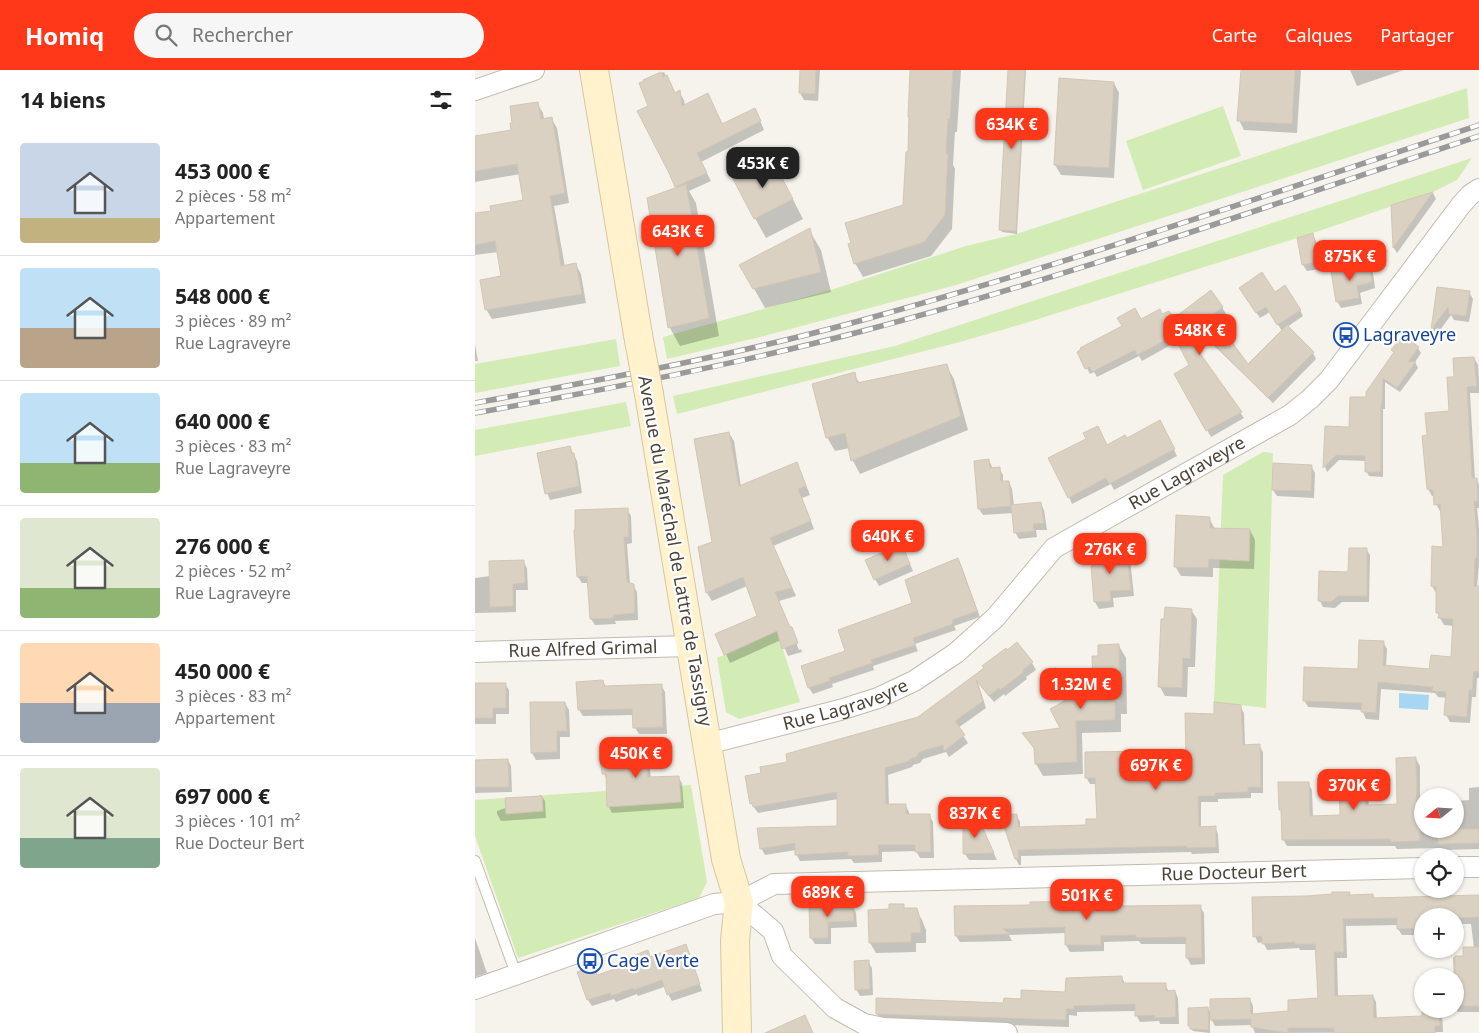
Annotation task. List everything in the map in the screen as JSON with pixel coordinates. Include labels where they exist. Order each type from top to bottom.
[{"type":"main road","name":"Avenue du Maréchal de Lattre de Tassigny","points":[[595,70],[726,859],[739,902],[735,940],[737,1033]]},
{"type":"street","points":[[475,90],[534,70]]},
{"type":"street","name":"Rue Lagraveyre","points":[[707,744],[840,710],[878,698],[914,681],[956,653],[995,618],[1054,548],[1290,415],[1329,380],[1461,205],[1479,189]]},
{"type":"street","name":"Rue Alfred Grimal","points":[[475,652],[690,646]]},
{"type":"street","points":[[1464,867],[1479,867]]},
{"type":"street","name":"Rue Docteur Bert","points":[[739,902],[774,884],[1414,868]]},
{"type":"street","points":[[475,988],[714,904],[739,902],[773,931],[781,956],[835,1008],[864,1024],[884,1028],[1007,1033]]},
{"type":"lane","points":[[475,861],[516,974]]},
{"type":"green space","points":[[1467,88],[1469,118],[956,285],[760,337],[667,359],[663,337],[834,289],[966,246],[1016,234]]},
{"type":"green space","points":[[1223,106],[1241,156],[1143,190],[1126,141]]},
{"type":"green space","points":[[1472,158],[1457,180],[1433,192],[1313,233],[960,342],[677,414],[673,396],[895,346]]},
{"type":"green space","points":[[616,339],[620,366],[475,393],[475,364]]},
{"type":"green space","points":[[626,402],[631,426],[475,456],[475,430]]},
{"type":"green space","points":[[1263,452],[1273,453],[1266,708],[1214,702],[1223,475]]},
{"type":"green space","points":[[777,631],[800,702],[739,719],[726,712],[717,658]]},
{"type":"green space","points":[[691,785],[707,882],[699,898],[518,958],[475,836],[475,800]]},
{"type":"water","points":[[1399,693],[1429,695],[1428,710],[1399,708]]},
{"type":"building","points":[[800,70],[816,70],[815,94],[799,93]]},
{"type":"building","points":[[910,70],[953,70],[946,154],[948,154],[945,215],[924,242],[854,264],[848,244],[851,243],[845,223],[903,205],[906,152],[908,151]]},
{"type":"building","points":[[1008,70],[1025,70],[1016,231],[999,230]]},
{"type":"building","points":[[1241,70],[1295,70],[1292,124],[1237,121]]},
{"type":"building","points":[[661,72],[663,77],[667,75],[675,93],[680,90],[682,106],[708,93],[722,124],[755,108],[761,121],[697,153],[707,173],[675,187],[637,111],[648,106],[639,83]]},
{"type":"building","points":[[1059,78],[1114,82],[1109,168],[1054,165]]},
{"type":"building","points":[[538,102],[541,119],[552,117],[565,193],[550,196],[561,266],[576,263],[582,294],[485,310],[480,280],[501,276],[495,241],[475,245],[475,213],[491,211],[490,206],[523,200],[517,164],[475,171],[475,136],[511,130],[510,106]]},
{"type":"building","points":[[772,159],[793,199],[754,219],[733,179]]},
{"type":"building","points":[[686,184],[709,318],[668,328],[647,198]]},
{"type":"building","points":[[1433,192],[1393,248],[1391,205]]},
{"type":"building","points":[[810,228],[821,272],[753,289],[739,265]]},
{"type":"building","points":[[1313,233],[1318,262],[1302,265],[1297,238]]},
{"type":"building","points":[[1370,265],[1372,282],[1357,286],[1359,298],[1336,302],[1331,271]]},
{"type":"building","points":[[1262,272],[1275,292],[1285,285],[1301,310],[1277,325],[1266,307],[1256,313],[1239,288]]},
{"type":"building","points":[[1437,287],[1470,291],[1466,316],[1449,314],[1448,307],[1431,330]]},
{"type":"building","points":[[1211,290],[1223,307],[1212,315],[1248,364],[1287,325],[1314,352],[1268,398],[1193,323],[1184,331],[1242,412],[1206,431],[1174,374],[1189,365],[1174,336],[1137,355],[1135,350],[1092,372],[1090,367],[1085,369],[1077,352],[1080,348],[1122,326],[1117,318],[1135,308],[1141,319],[1160,309],[1162,314],[1169,311],[1174,318]]},
{"type":"building","points":[[1403,335],[1419,347],[1408,362],[1416,361],[1397,388],[1383,378],[1381,472],[1365,472],[1365,456],[1336,455],[1323,468],[1325,426],[1349,427],[1350,397],[1366,397],[1366,392],[1394,352],[1391,350]]},
{"type":"building","points":[[1474,357],[1477,386],[1467,387],[1472,478],[1477,478],[1478,501],[1474,502],[1477,558],[1475,558],[1474,586],[1479,586],[1479,672],[1474,671],[1472,690],[1469,690],[1467,717],[1444,715],[1446,692],[1432,691],[1433,687],[1378,682],[1376,713],[1361,712],[1362,703],[1303,701],[1304,667],[1358,669],[1359,640],[1384,641],[1383,665],[1429,669],[1431,655],[1451,657],[1453,619],[1438,618],[1439,613],[1436,613],[1436,587],[1431,586],[1432,546],[1443,547],[1440,504],[1434,505],[1433,490],[1427,489],[1422,436],[1427,435],[1425,413],[1449,411],[1447,377],[1454,377],[1453,358]]},
{"type":"building","points":[[947,364],[961,416],[851,461],[845,433],[826,438],[812,384],[855,372],[857,383]]},
{"type":"building","points":[[1160,420],[1175,449],[1109,484],[1106,478],[1068,498],[1048,458],[1086,439],[1083,433],[1098,426],[1107,445],[1125,435],[1127,438]]},
{"type":"building","points":[[729,432],[739,486],[797,462],[806,486],[798,489],[811,521],[770,538],[792,588],[775,592],[798,643],[782,649],[777,631],[724,655],[715,634],[757,616],[743,577],[706,593],[698,547],[712,542],[694,439]]},
{"type":"building","points":[[570,446],[572,453],[574,453],[579,486],[545,494],[537,453]]},
{"type":"building","points":[[989,459],[990,468],[1000,467],[1001,481],[1009,481],[1011,506],[978,509],[974,461]]},
{"type":"building","points":[[1273,463],[1312,465],[1311,491],[1272,490]]},
{"type":"building","points":[[1041,502],[1044,523],[1033,524],[1034,531],[1014,533],[1011,505]]},
{"type":"building","points":[[628,508],[629,537],[624,537],[627,582],[634,584],[635,613],[613,615],[613,618],[590,619],[587,576],[577,577],[574,530],[575,510]]},
{"type":"building","points":[[1176,515],[1210,517],[1210,528],[1250,529],[1249,561],[1209,559],[1208,568],[1174,567]]},
{"type":"building","points":[[902,544],[910,564],[874,580],[865,560]]},
{"type":"building","points":[[1349,548],[1367,548],[1367,596],[1338,596],[1331,602],[1318,601],[1319,571],[1348,572]]},
{"type":"building","points":[[1127,551],[1131,590],[1110,591],[1111,601],[1094,602],[1091,566],[1096,565],[1095,554]]},
{"type":"building","points":[[958,558],[977,611],[952,620],[953,624],[913,638],[915,645],[871,660],[872,663],[829,678],[830,681],[808,688],[801,666],[845,651],[838,630],[912,603],[905,580]]},
{"type":"building","points":[[524,560],[525,583],[513,584],[513,606],[490,607],[489,561]]},
{"type":"building","points":[[1165,607],[1192,609],[1190,659],[1183,658],[1182,688],[1158,687],[1161,619],[1164,619]]},
{"type":"building","points":[[1017,642],[1033,662],[1023,670],[1024,672],[989,696],[976,680],[983,701],[955,721],[965,735],[944,751],[943,745],[919,752],[916,757],[909,761],[885,768],[886,804],[906,804],[906,814],[930,814],[931,852],[915,852],[915,845],[878,845],[879,855],[848,856],[848,852],[795,855],[795,843],[760,849],[757,828],[837,826],[837,792],[753,807],[752,803],[750,804],[745,776],[761,773],[760,767],[787,762],[786,754],[918,717],[984,668],[982,666]]},
{"type":"building","points":[[1119,644],[1120,702],[1115,702],[1115,720],[1076,721],[1077,762],[1035,764],[1034,748],[1022,733],[1060,728],[1050,709],[1093,685],[1092,656],[1098,656],[1098,645]]},
{"type":"building","points":[[603,680],[604,686],[662,684],[663,727],[633,728],[632,709],[578,710],[576,682]]},
{"type":"building","points":[[475,683],[506,683],[506,708],[493,708],[493,718],[475,718]]},
{"type":"building","points":[[530,702],[565,702],[567,731],[557,731],[557,752],[531,753]]},
{"type":"building","points":[[1214,702],[1241,705],[1243,745],[1260,744],[1261,787],[1248,787],[1248,792],[1215,793],[1215,796],[1198,796],[1199,827],[1216,826],[1216,847],[1018,850],[1019,859],[1015,859],[1000,815],[1017,814],[1018,827],[1086,825],[1086,819],[1097,819],[1095,778],[1085,778],[1085,752],[1152,751],[1152,757],[1186,756],[1185,713],[1214,714]]},
{"type":"building","points":[[644,741],[648,777],[679,776],[681,802],[607,807],[606,774],[602,774],[600,757],[617,755],[615,745]]},
{"type":"building","points":[[1416,757],[1414,838],[1420,838],[1420,841],[1391,842],[1391,839],[1282,840],[1278,782],[1309,782],[1310,816],[1340,815],[1339,780],[1364,780],[1366,805],[1397,804],[1396,758]]},
{"type":"building","points":[[508,759],[509,787],[475,787],[475,760]]},
{"type":"building","points":[[542,796],[543,811],[506,814],[505,798]]},
{"type":"building","points":[[979,820],[994,853],[963,854],[963,821]]},
{"type":"building","points":[[1464,829],[1479,829],[1479,843],[1438,844],[1438,838],[1464,838]]},
{"type":"building","points":[[1332,892],[1350,892],[1349,895],[1373,894],[1373,898],[1464,898],[1464,895],[1479,895],[1479,917],[1464,918],[1464,908],[1414,908],[1414,928],[1397,929],[1397,918],[1343,919],[1344,952],[1334,952],[1335,996],[1373,995],[1374,1018],[1414,1016],[1414,1018],[1440,1018],[1440,1026],[1435,1026],[1435,1033],[1334,1033],[1334,1028],[1288,1028],[1288,1033],[1251,1027],[1251,1019],[1210,1020],[1210,999],[1250,998],[1251,1014],[1288,1011],[1288,1000],[1318,998],[1315,944],[1295,944],[1295,942],[1262,944],[1262,936],[1253,937],[1252,897],[1332,894]]},
{"type":"building","points":[[1122,901],[1122,906],[1201,905],[1202,958],[1186,958],[1186,937],[1136,938],[1136,935],[1101,936],[1101,945],[1065,945],[1065,927],[1003,929],[1010,934],[955,936],[954,906],[1030,905],[1030,902]]},
{"type":"building","points":[[889,904],[904,904],[904,908],[917,908],[921,933],[911,933],[911,942],[869,943],[868,910],[889,909]]},
{"type":"building","points":[[853,905],[854,921],[828,922],[828,938],[810,938],[809,906]]},
{"type":"building","points":[[686,944],[700,984],[667,995],[662,980],[634,990],[633,988],[611,996],[610,993],[587,1000],[577,972],[594,966],[597,975],[627,965],[625,959],[648,950],[650,957]]},
{"type":"building","points":[[1464,947],[1479,947],[1479,1006],[1464,1006],[1464,968],[1455,968],[1455,958],[1464,958]]},
{"type":"building","points":[[869,960],[870,989],[855,990],[854,961]]},
{"type":"building","points":[[1122,976],[1123,983],[1166,983],[1166,991],[1175,990],[1176,1017],[1155,1018],[1155,1015],[1135,1016],[1135,1004],[1074,1006],[1074,1009],[1066,1009],[1066,1020],[876,1014],[876,998],[1003,1003],[1004,998],[1021,999],[1021,990],[1065,992],[1066,978]]},
{"type":"building","points":[[1208,1007],[1209,1030],[1190,1029],[1190,1026],[1188,1026],[1188,1008]]},
{"type":"building","points":[[805,1015],[813,1033],[765,1033]]},
{"type":"railway","points":[[475,403],[716,356],[859,321],[1093,252],[1479,125]]},
{"type":"railway","points":[[475,413],[716,366],[812,344],[937,311],[1171,239],[1479,136]]},
{"type":"place","name":"Lagraveyre","points":[[1346,335]]},
{"type":"place","name":"Cage Verte","points":[[590,961]]}]
